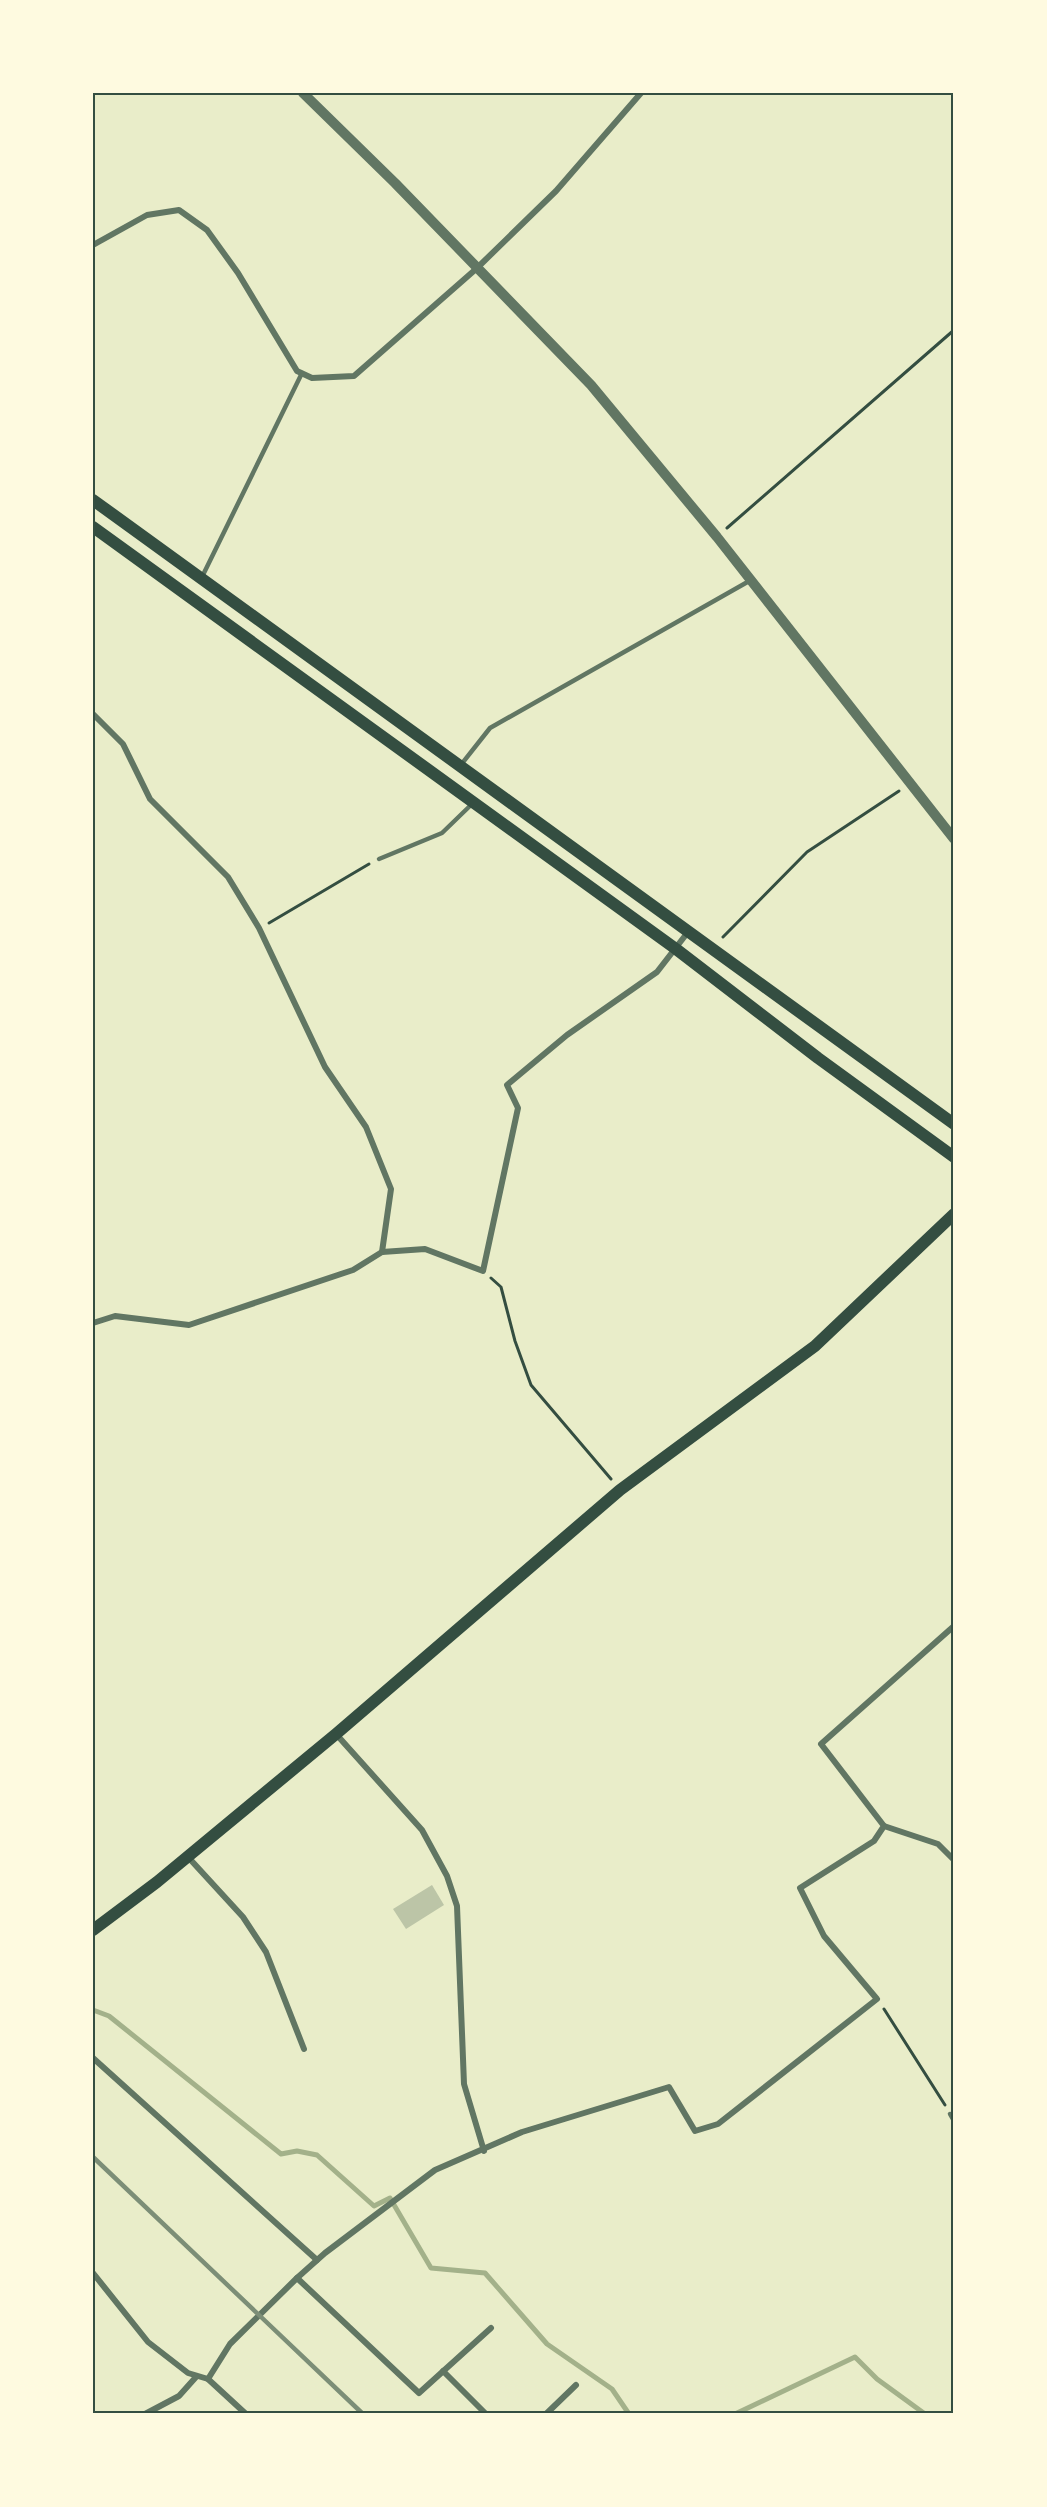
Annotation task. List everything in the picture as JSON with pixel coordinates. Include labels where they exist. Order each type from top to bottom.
[{"type":"main road","points":[[93,500],[954,1124]]},
{"type":"main road","points":[[93,528],[676,949],[818,1058],[954,1157]]},
{"type":"main road","points":[[93,1930],[188,1857],[336,1734],[620,1490],[815,1346],[954,1214]]},
{"type":"street","points":[[303,93],[591,385],[717,537],[952,832]]},
{"type":"street","points":[[93,245],[147,215],[180,210],[207,230],[238,273],[297,370],[312,378],[354,376],[476,269],[556,191],[641,93]]},
{"type":"street","points":[[93,714],[123,744],[150,799],[228,877],[260,928],[325,1067],[366,1126],[391,1189],[382,1252]]},
{"type":"street","points":[[93,1323],[115,1316],[189,1325],[353,1270],[382,1252],[425,1249],[483,1271],[518,1108],[507,1085],[567,1035],[657,972],[688,932]]},
{"type":"street","points":[[954,1626],[821,1744],[884,1826],[938,1844],[954,1860]]},
{"type":"street","points":[[336,1734],[422,1830],[447,1876],[457,1906],[464,2084],[484,2151]]},
{"type":"street","points":[[208,2379],[230,2344],[297,2278],[317,2260],[435,2170],[484,2151],[522,2132],[669,2087],[695,2132],[717,2124],[877,2000],[824,1936],[800,1888],[874,1841],[884,1826]]},
{"type":"street","points":[[188,1857],[243,1917],[266,1952],[304,2049]]},
{"type":"street","points":[[93,2058],[317,2260]]},
{"type":"street","points":[[93,2273],[148,2342],[196,2377],[208,2379],[244,2413]]},
{"type":"street","points":[[297,2278],[419,2393],[490,2328]]},
{"type":"street","points":[[443,2371],[486,2414]]},
{"type":"street","points":[[145,2414],[179,2396],[196,2377]]},
{"type":"street","points":[[546,2414],[576,2385]]},
{"type":"lane","points":[[201,580],[302,373]]},
{"type":"lane","points":[[460,767],[490,728],[751,580]]},
{"type":"lane","points":[[379,859],[442,833],[473,802]]},
{"type":"lane","points":[[950,2114],[954,2121]]},
{"type":"path","points":[[717,537],[954,330]]},
{"type":"path","points":[[712,950],[807,852],[911,783]]},
{"type":"path","points":[[260,928],[379,859]]},
{"type":"path","points":[[483,1271],[501,1287],[515,1341],[531,1385],[620,1490]]},
{"type":"path","points":[[877,2000],[950,2114]]},
{"type":"building","points":[[432,1885],[444,1905],[406,1929],[393,1909]]},
{"type":"waterway","points":[[93,2010],[109,2016],[281,2154],[297,2151],[317,2155],[374,2206],[390,2198],[431,2268],[485,2273],[547,2344],[612,2389],[629,2414]]},
{"type":"waterway","points":[[735,2414],[855,2357],[877,2379],[925,2414]]},
{"type":"railway","points":[[93,2157],[363,2414]]}]
